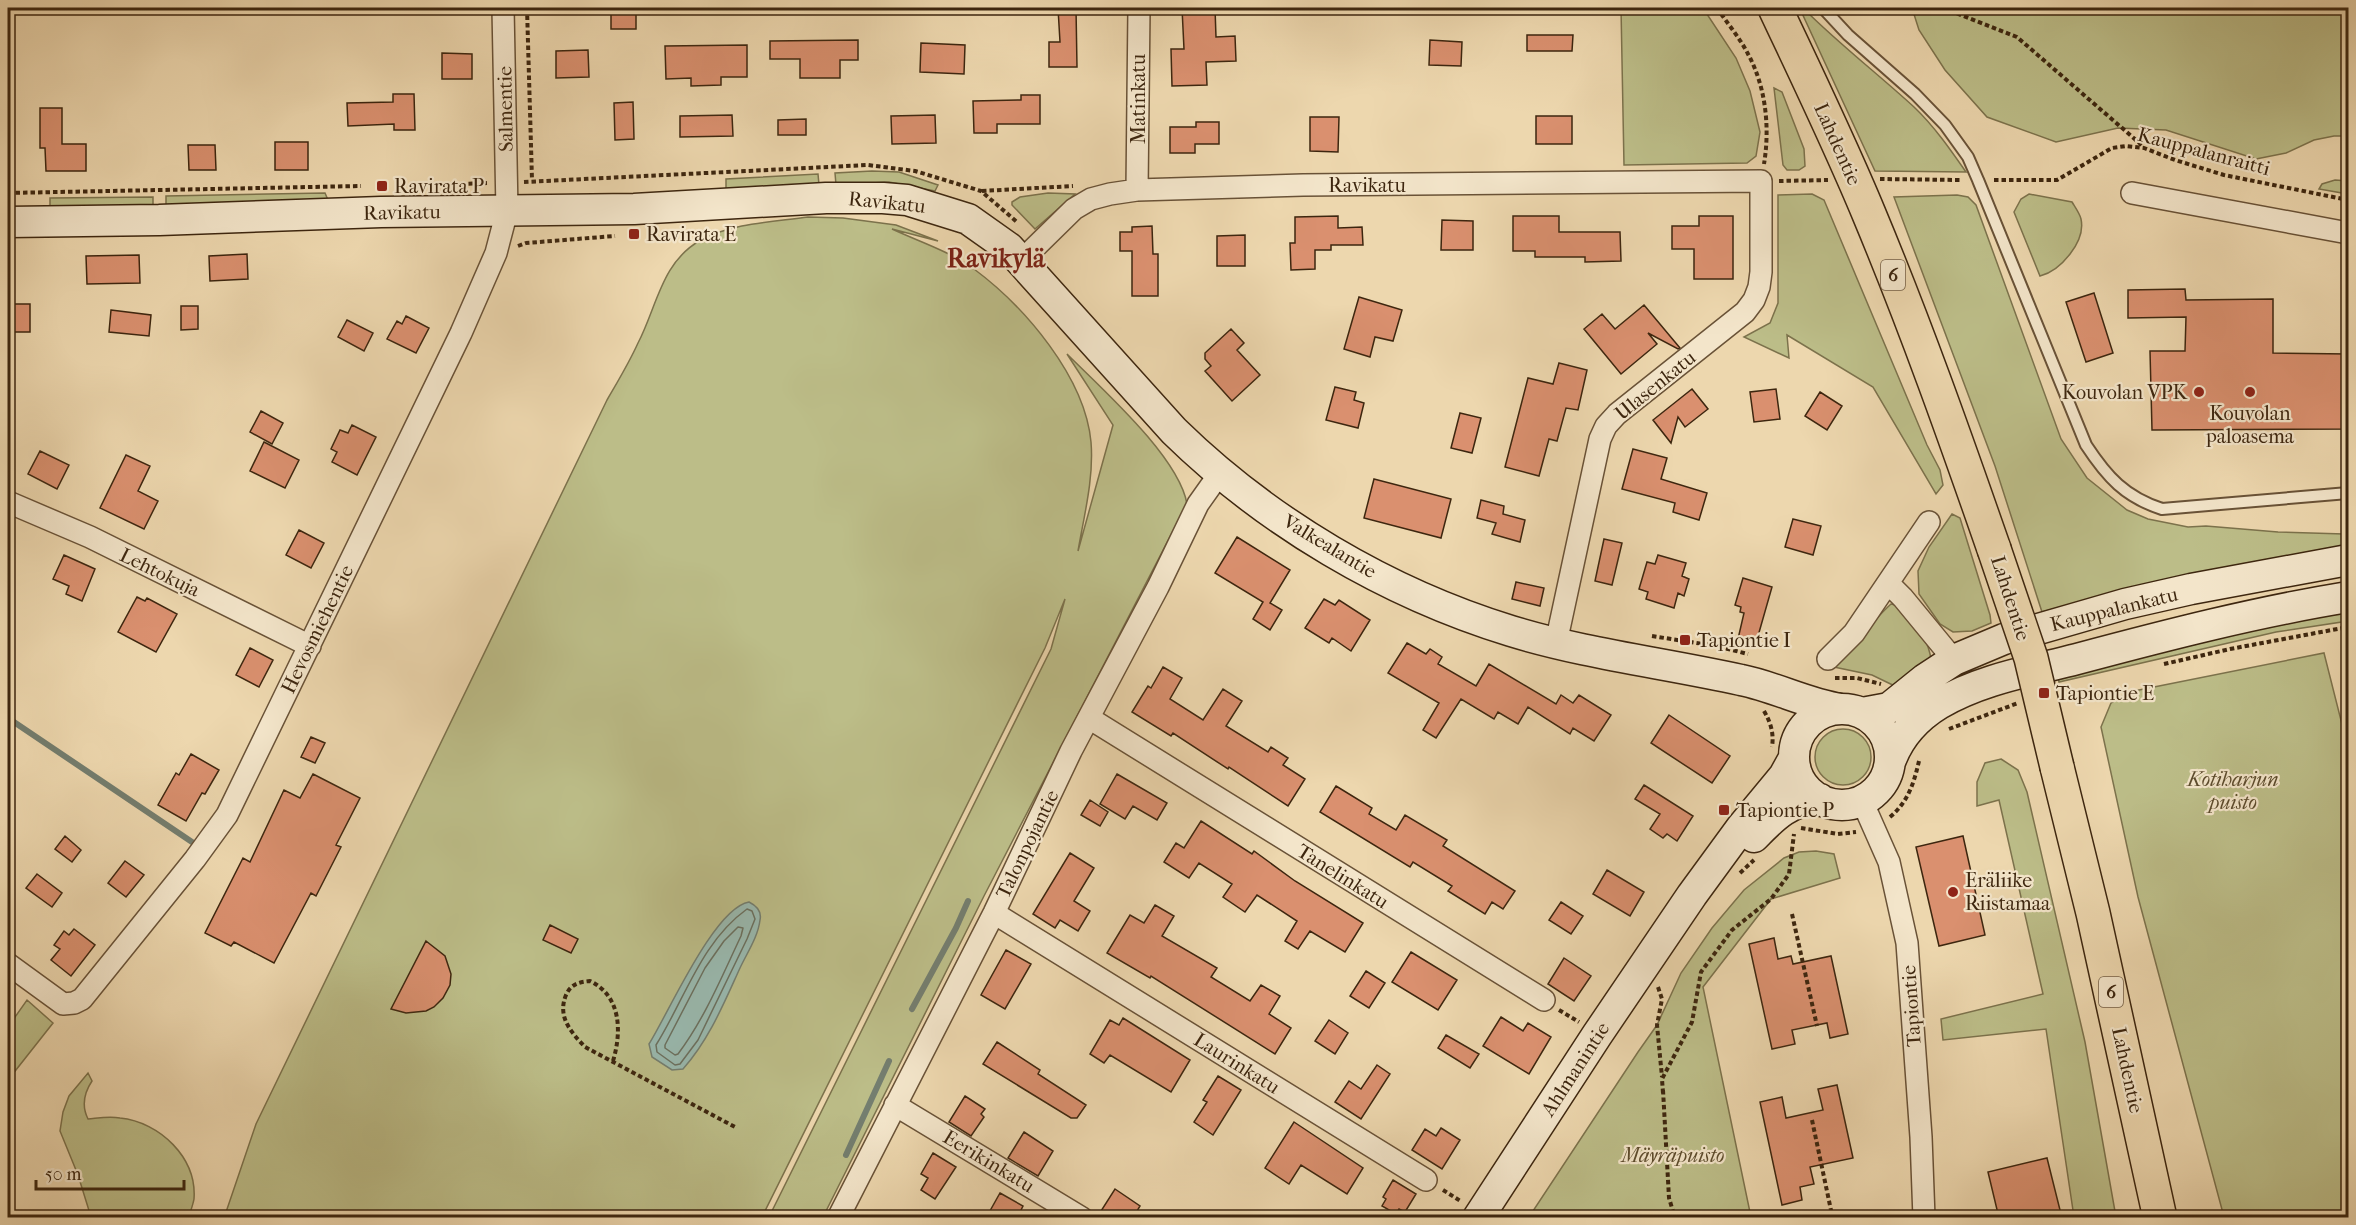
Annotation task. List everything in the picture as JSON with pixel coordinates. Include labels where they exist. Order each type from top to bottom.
[{"type":"highway","name":"Lahdentie","points":[[1774,8],[1819,100],[1869,213],[1918,337],[2031,658],[2093,913],[2160,1218]]},
{"type":"street","name":"Salmentie","points":[[503,8],[507,211]]},
{"type":"street","name":"Matinkatu","points":[[1137,190],[1139,8]]},
{"type":"street","name":"Ravikatu","points":[[8,222],[634,210],[826,198],[883,198],[933,206],[968,219],[1022,260],[1074,209],[1110,194],[1137,190],[1303,185],[1761,181]]},
{"type":"street","name":"Ulasenkatu","points":[[1556,643],[1600,439],[1606,426],[1617,414],[1732,323],[1754,300],[1761,272],[1761,181]]},
{"type":"street","points":[[2132,192],[2349,232]]},
{"type":"street","name":"Hevosmiehentie","points":[[8,964],[63,1004],[74,1003],[82,999],[195,859],[226,815],[461,333],[496,253],[507,211]]},
{"type":"street","name":"Valkealantie","points":[[1022,260],[1174,431],[1221,473],[1320,543],[1408,592],[1473,618],[1556,643],[1730,678],[1760,685],[1822,706],[1852,711]]},
{"type":"street","name":"Talonpojantie","points":[[838,1218],[994,913],[1089,718],[1158,587],[1198,504],[1221,473]]},
{"type":"street","name":"Lehtokuja","points":[[8,502],[90,537],[310,646]]},
{"type":"street","points":[[1828,659],[1854,633],[1929,522]]},
{"type":"street","name":"Kauppalankatu","points":[[1852,711],[1889,708],[1925,679],[1954,660],[2004,639],[2126,604],[2191,589],[2349,560]]},
{"type":"street","points":[[1888,583],[1954,660]]},
{"type":"street","name":"Kauppalankatu","points":[[1890,762],[1902,736],[1938,705],[1999,678],[2216,622],[2349,597]]},
{"type":"street","name":"Valkealantie","points":[[1730,678],[1750,685],[1774,701],[1791,723],[1795,752]]},
{"type":"street","points":[[1826,711],[1852,711],[1878,725],[1890,747],[1890,762],[1886,778],[1876,792],[1862,801],[1850,805],[1838,805],[1820,799],[1806,788],[1797,770],[1795,752],[1804,727],[1814,717],[1826,711]]},
{"type":"street","name":"Tanelinkatu","points":[[1089,718],[1544,1000]]},
{"type":"street","name":"Ahlmanintie","points":[[1480,1215],[1597,1035],[1741,828],[1784,776],[1795,752]]},
{"type":"street","name":"Ahlmanintie","points":[[1674,922],[1772,818],[1799,802],[1820,799]]},
{"type":"street","name":"Tapiontie","points":[[1862,801],[1889,862],[1907,943],[1921,1137],[1924,1218]]},
{"type":"street","name":"Laurinkatu","points":[[994,913],[1426,1180]]},
{"type":"street","name":"Eerikinkatu","points":[[895,1105],[1082,1218]]},
{"type":"lane","points":[[1823,8],[1848,34],[1915,94],[1945,125],[1968,157],[2086,445],[2101,468],[2125,492],[2141,502],[2162,509],[2349,493]]},
{"type":"path","points":[[527,8],[532,180]]},
{"type":"path","points":[[1717,8],[1749,55],[1759,81],[1768,140],[1761,181],[1832,180]]},
{"type":"path","points":[[1943,8],[2018,37],[2144,148]]},
{"type":"path","name":"Kauppalanraitti","points":[[1879,179],[2057,180],[2112,148],[2126,146],[2144,148],[2224,175],[2349,200]]},
{"type":"path","points":[[460,184],[493,183]]},
{"type":"path","points":[[981,191],[1066,185],[1090,187],[1110,194]]},
{"type":"path","points":[[8,193],[372,186]]},
{"type":"path","points":[[512,248],[526,243],[624,235]]},
{"type":"path","points":[[2163,664],[2349,627]]},
{"type":"path","points":[[1942,732],[2024,700]]},
{"type":"path","points":[[1886,819],[1896,812],[1909,793],[1920,757]]},
{"type":"path","points":[[1786,833],[1795,827],[1839,834],[1862,830]]},
{"type":"path","points":[[1662,1079],[1692,1022],[1701,972],[1732,930],[1771,899],[1789,874],[1795,827]]},
{"type":"path","points":[[1738,876],[1761,853]]},
{"type":"path","points":[[1792,914],[1817,1026]]},
{"type":"path","points":[[1655,979],[1662,999],[1657,1025],[1670,1198],[1675,1218]]},
{"type":"path","points":[[613,1061],[620,1033],[611,999],[605,991],[590,981],[574,985],[568,991],[562,1004],[564,1017],[571,1031],[585,1047],[735,1126]]},
{"type":"path","points":[[1544,1000],[1597,1035]]},
{"type":"path","points":[[1812,1120],[1832,1215]]},
{"type":"path","points":[[1426,1180],[1480,1215]]},
{"type":"green space","points":[[1621,8],[1703,8],[1736,58],[1750,91],[1760,132],[1756,156],[1747,163],[1624,165]]},
{"type":"green space","points":[[1912,8],[2348,8],[2348,136],[2314,140],[2286,153],[2256,159],[2166,130],[2118,128],[2056,142],[1987,117],[1945,70],[1919,30]]},
{"type":"green space","points":[[1804,9],[1921,114],[1942,138],[1966,172],[1875,171],[1801,11]]},
{"type":"green space","points":[[1774,88],[1782,92],[1804,149],[1805,166],[1799,170],[1787,170],[1783,165]]},
{"type":"green space","points":[[899,172],[938,185],[935,191],[889,182],[836,185],[835,173]]},
{"type":"green space","points":[[818,174],[819,185],[726,191],[726,179]]},
{"type":"green space","points":[[2335,180],[2348,181],[2348,194],[2319,189],[2322,184]]},
{"type":"green space","points":[[325,193],[328,200],[166,206],[166,196]]},
{"type":"green space","points":[[1048,193],[1075,194],[1035,229],[1012,205],[1012,202],[1020,197]]},
{"type":"green space","points":[[1812,194],[1824,200],[1927,445],[1940,470],[1943,485],[1936,494],[1873,387],[1787,335],[1789,358],[1744,337],[1770,323],[1778,303],[1778,195]]},
{"type":"green space","points":[[2029,194],[2072,202],[2081,219],[2080,237],[2070,254],[2056,268],[2040,276],[2014,212],[2021,199]]},
{"type":"green space","points":[[1957,195],[1968,197],[1976,205],[2061,439],[2087,478],[2127,510],[2148,519],[2188,527],[2206,526],[2278,532],[2344,534],[2348,537],[2348,545],[2097,597],[2042,612],[1995,466],[1894,197]]},
{"type":"green space","points":[[153,197],[153,206],[50,209],[50,198]]},
{"type":"green space","points":[[808,217],[843,218],[896,225],[938,241],[892,229],[944,252],[974,269],[1032,323],[1065,369],[1086,417],[1092,456],[1088,497],[1078,551],[1113,425],[1067,354],[1118,404],[1155,445],[1181,485],[1187,504],[984,896],[823,1217],[769,1217],[1051,649],[1065,599],[1045,648],[762,1217],[224,1218],[256,1124],[607,400],[635,350],[668,273],[688,249],[713,234],[753,224]]},
{"type":"green space","points":[[1952,514],[1960,518],[1990,615],[1991,623],[1972,631],[1953,632],[1940,624],[1919,594],[1918,571],[1929,547]]},
{"type":"green space","points":[[1891,604],[1904,608],[1914,619],[1925,640],[1931,660],[1899,688],[1872,675],[1834,667],[1876,619]]},
{"type":"green space","points":[[2348,611],[2348,621],[2276,632],[2059,682],[2057,672],[2127,655]]},
{"type":"green space","name":"Kotiharjun puisto","points":[[2324,653],[2348,748],[2348,1217],[2224,1217],[2138,897],[2101,727],[2111,703],[2129,692]]},
{"type":"green space","points":[[1837,729],[1849,729],[1859,733],[1867,741],[1871,757],[1867,773],[1859,781],[1849,785],[1837,785],[1827,781],[1819,773],[1815,763],[1815,751],[1819,741],[1827,733]]},
{"type":"green space","points":[[2001,759],[2018,770],[2027,792],[2085,1042],[2116,1217],[2074,1217],[2046,1029],[1943,1040],[1941,1019],[2043,994],[1999,800],[1977,806],[1977,782],[1985,763]]},
{"type":"green space","name":"Mäyräpuisto","points":[[1816,851],[1834,854],[1840,878],[1771,899],[1703,987],[1751,1217],[1529,1217],[1657,1025],[1681,973],[1712,928],[1744,890],[1784,858],[1799,852]]},
{"type":"green space","points":[[27,1000],[53,1023],[8,1080],[8,1027]]},
{"type":"green space","points":[[88,1073],[92,1081],[84,1099],[88,1119],[112,1117],[135,1121],[162,1135],[182,1156],[193,1184],[194,1199],[189,1217],[91,1217],[78,1175],[60,1131],[63,1112],[69,1096]]},
{"type":"water","points":[[749,902],[760,911],[759,926],[752,945],[701,1046],[683,1069],[672,1070],[652,1057],[649,1044],[693,964],[721,922],[735,909]]},
{"type":"building","points":[[1058,8],[1076,8],[1077,67],[1049,67],[1049,42],[1060,42]]},
{"type":"building","points":[[1182,8],[1215,8],[1216,37],[1235,36],[1236,61],[1206,62],[1207,85],[1172,86],[1171,49],[1184,49]]},
{"type":"building","points":[[611,11],[636,12],[636,29],[611,29]]},
{"type":"building","points":[[1527,35],[1573,35],[1572,51],[1527,51]]},
{"type":"building","points":[[858,40],[858,60],[840,60],[840,78],[800,78],[800,59],[770,59],[770,41]]},
{"type":"building","points":[[1430,40],[1462,42],[1461,66],[1429,65]]},
{"type":"building","points":[[921,43],[965,45],[964,74],[920,72]]},
{"type":"building","points":[[747,45],[747,77],[721,77],[721,85],[691,86],[691,78],[666,79],[665,46]]},
{"type":"building","points":[[588,50],[589,77],[556,78],[556,51]]},
{"type":"building","points":[[442,53],[472,54],[472,79],[442,79]]},
{"type":"building","points":[[393,94],[414,94],[415,130],[394,130],[394,124],[348,126],[347,103],[393,102]]},
{"type":"building","points":[[1021,95],[1040,95],[1040,124],[997,124],[997,133],[974,133],[973,101],[1021,100]]},
{"type":"building","points":[[633,102],[634,139],[615,140],[614,103]]},
{"type":"building","points":[[40,108],[62,108],[62,144],[86,144],[86,171],[46,171],[45,148],[40,148]]},
{"type":"building","points":[[732,115],[733,136],[680,137],[680,116]]},
{"type":"building","points":[[935,115],[936,143],[892,144],[891,116]]},
{"type":"building","points":[[1536,116],[1572,116],[1572,144],[1536,144]]},
{"type":"building","points":[[1310,117],[1339,117],[1338,152],[1310,151]]},
{"type":"building","points":[[806,119],[806,135],[778,135],[778,120]]},
{"type":"building","points":[[1196,122],[1219,122],[1219,144],[1195,144],[1195,153],[1170,153],[1170,127],[1196,127]]},
{"type":"building","points":[[275,142],[308,142],[308,170],[275,170]]},
{"type":"building","points":[[188,145],[215,145],[216,170],[189,170]]},
{"type":"building","points":[[1338,216],[1338,228],[1362,227],[1363,245],[1331,245],[1331,250],[1315,250],[1315,269],[1291,270],[1290,243],[1295,243],[1295,217]]},
{"type":"building","points":[[1513,216],[1559,216],[1559,232],[1620,232],[1621,261],[1585,262],[1585,257],[1535,257],[1535,251],[1513,251]]},
{"type":"building","points":[[1699,216],[1733,216],[1733,279],[1694,279],[1694,249],[1672,249],[1672,226],[1699,226]]},
{"type":"building","points":[[1442,220],[1473,221],[1473,250],[1441,250]]},
{"type":"building","points":[[1152,226],[1153,254],[1158,254],[1158,296],[1132,296],[1132,251],[1120,251],[1120,232],[1132,232],[1132,227]]},
{"type":"building","points":[[1245,235],[1245,266],[1217,266],[1217,236]]},
{"type":"building","points":[[247,254],[248,279],[210,281],[209,256]]},
{"type":"building","points":[[139,255],[140,283],[87,284],[86,256]]},
{"type":"building","name":"Kouvolan paloasema","points":[[2185,289],[2186,300],[2273,299],[2273,353],[2349,354],[2349,429],[2152,430],[2150,351],[2185,351],[2186,317],[2128,318],[2128,290]]},
{"type":"building","points":[[2094,293],[2113,353],[2086,362],[2066,302]]},
{"type":"building","points":[[1359,297],[1402,310],[1393,341],[1375,337],[1370,357],[1344,349]]},
{"type":"building","points":[[11,304],[30,304],[30,332],[11,332]]},
{"type":"building","points":[[1644,305],[1680,348],[1648,333],[1657,344],[1621,374],[1584,329],[1602,314],[1615,329]]},
{"type":"building","points":[[181,306],[198,306],[198,329],[181,330]]},
{"type":"building","points":[[111,310],[151,315],[149,336],[109,332]]},
{"type":"building","points":[[406,316],[429,328],[416,353],[387,339],[397,321],[402,324]]},
{"type":"building","points":[[347,320],[373,333],[364,351],[338,337]]},
{"type":"building","points":[[1231,329],[1244,343],[1237,350],[1260,375],[1232,401],[1205,371],[1211,366],[1205,359],[1205,353]]},
{"type":"building","points":[[1559,363],[1587,370],[1578,410],[1566,408],[1557,441],[1549,439],[1539,476],[1505,467],[1528,378],[1553,384]]},
{"type":"building","points":[[1335,387],[1356,392],[1354,400],[1364,403],[1358,428],[1326,420]]},
{"type":"building","points":[[1692,389],[1708,409],[1685,427],[1678,417],[1671,443],[1653,420]]},
{"type":"building","points":[[1776,389],[1780,419],[1754,422],[1750,392]]},
{"type":"building","points":[[1820,392],[1842,406],[1827,430],[1805,416]]},
{"type":"building","points":[[261,411],[283,423],[272,444],[250,432]]},
{"type":"building","points":[[1460,413],[1481,418],[1472,453],[1451,448]]},
{"type":"building","points":[[352,425],[376,437],[357,475],[332,462],[337,452],[331,449],[340,430],[348,433]]},
{"type":"building","points":[[264,442],[299,460],[285,488],[250,471]]},
{"type":"building","points":[[1633,449],[1667,458],[1661,479],[1707,493],[1699,520],[1673,512],[1675,503],[1622,489]]},
{"type":"building","points":[[40,451],[69,465],[57,489],[28,474]]},
{"type":"building","points":[[126,455],[150,466],[138,491],[158,501],[144,529],[100,508]]},
{"type":"building","points":[[1374,479],[1451,499],[1441,538],[1364,518]]},
{"type":"building","points":[[1481,500],[1504,506],[1503,514],[1525,520],[1520,542],[1492,534],[1496,523],[1477,518]]},
{"type":"building","points":[[1793,519],[1821,526],[1813,555],[1785,547]]},
{"type":"building","points":[[299,530],[324,543],[311,568],[286,555]]},
{"type":"building","points":[[1237,537],[1290,570],[1270,603],[1282,610],[1270,630],[1253,619],[1263,602],[1215,573]]},
{"type":"building","points":[[1604,539],[1622,543],[1612,585],[1595,581]]},
{"type":"building","points":[[64,555],[95,569],[82,601],[66,594],[69,586],[53,579]]},
{"type":"building","points":[[1658,555],[1686,563],[1682,576],[1689,579],[1684,596],[1678,593],[1674,608],[1646,599],[1648,592],[1639,589],[1647,562],[1655,564]]},
{"type":"building","points":[[1743,578],[1772,587],[1756,643],[1738,639],[1744,613],[1740,612],[1741,607],[1735,605]]},
{"type":"building","points":[[1516,582],[1544,588],[1540,606],[1512,599]]},
{"type":"building","points":[[137,597],[145,601],[147,598],[177,614],[156,652],[118,632]]},
{"type":"building","points":[[1324,599],[1335,605],[1339,600],[1370,620],[1351,651],[1332,638],[1329,643],[1305,628]]},
{"type":"building","points":[[1407,643],[1426,654],[1430,649],[1442,657],[1438,664],[1476,686],[1489,664],[1556,704],[1561,695],[1573,703],[1579,695],[1611,715],[1594,741],[1573,728],[1570,734],[1528,707],[1518,724],[1498,712],[1494,719],[1461,699],[1436,738],[1423,730],[1439,703],[1388,673]]},
{"type":"building","points":[[250,648],[273,660],[259,687],[236,675]]},
{"type":"building","points":[[1163,667],[1182,678],[1170,699],[1203,720],[1223,689],[1242,701],[1226,726],[1268,752],[1271,747],[1288,758],[1283,765],[1305,779],[1288,806],[1173,733],[1171,736],[1132,712],[1148,686],[1151,688]]},
{"type":"building","points":[[1669,715],[1730,756],[1712,783],[1651,743]]},
{"type":"building","points":[[311,737],[325,743],[315,763],[301,757]]},
{"type":"building","points":[[191,754],[219,770],[186,821],[158,805],[176,773],[179,775]]},
{"type":"building","points":[[313,774],[360,798],[336,845],[341,847],[316,896],[311,893],[274,963],[234,942],[231,946],[205,933],[243,858],[250,862],[284,790],[300,798]]},
{"type":"building","points":[[1117,774],[1167,803],[1157,820],[1133,806],[1125,819],[1100,804]]},
{"type":"building","points":[[1644,785],[1693,816],[1677,841],[1667,834],[1663,838],[1650,829],[1660,814],[1635,799]]},
{"type":"building","points":[[1336,786],[1372,808],[1369,814],[1396,830],[1405,815],[1447,840],[1443,846],[1515,891],[1503,909],[1492,902],[1485,914],[1448,891],[1452,886],[1413,862],[1410,867],[1320,812]]},
{"type":"building","points":[[1090,800],[1108,812],[1100,826],[1081,815]]},
{"type":"building","points":[[1201,821],[1252,854],[1254,851],[1295,881],[1363,923],[1345,952],[1310,931],[1298,949],[1285,941],[1297,921],[1257,895],[1245,912],[1223,897],[1232,884],[1199,863],[1189,878],[1164,862],[1176,843],[1184,848]]},
{"type":"building","points":[[65,836],[81,850],[72,862],[55,849]]},
{"type":"building","points":[[1963,836],[1985,935],[1939,946],[1916,847]]},
{"type":"building","points":[[1070,853],[1094,868],[1074,901],[1090,911],[1078,931],[1060,920],[1055,928],[1033,914]]},
{"type":"building","points":[[125,861],[144,875],[126,897],[108,883]]},
{"type":"building","points":[[1607,870],[1644,892],[1630,916],[1593,894]]},
{"type":"building","points":[[37,874],[62,893],[52,907],[26,888]]},
{"type":"building","points":[[1561,902],[1583,916],[1571,934],[1549,920]]},
{"type":"building","points":[[1155,905],[1174,916],[1162,936],[1217,968],[1211,977],[1250,1001],[1261,985],[1280,996],[1269,1014],[1291,1028],[1275,1054],[1151,976],[1150,978],[1107,953],[1130,915],[1144,923]]},
{"type":"building","points":[[550,925],[578,939],[571,953],[543,940]]},
{"type":"building","points":[[74,929],[95,945],[71,976],[51,960],[60,949],[54,945],[64,931],[69,935]]},
{"type":"building","points":[[1774,938],[1778,959],[1791,956],[1793,964],[1831,956],[1848,1034],[1830,1038],[1827,1023],[1792,1030],[1795,1044],[1772,1049],[1749,944]]},
{"type":"building","points":[[426,941],[445,956],[451,974],[450,985],[443,998],[426,1011],[406,1013],[391,1009]]},
{"type":"building","points":[[1006,950],[1031,964],[1005,1009],[981,995]]},
{"type":"building","points":[[1411,952],[1457,980],[1438,1010],[1392,982]]},
{"type":"building","points":[[1564,958],[1591,976],[1574,1001],[1548,984]]},
{"type":"building","points":[[1366,971],[1385,983],[1369,1008],[1350,996]]},
{"type":"building","points":[[1501,1017],[1523,1031],[1528,1023],[1551,1037],[1529,1074],[1483,1046]]},
{"type":"building","points":[[1123,1018],[1190,1060],[1171,1092],[1110,1055],[1104,1063],[1090,1054],[1110,1020],[1119,1025]]},
{"type":"building","points":[[1329,1020],[1348,1033],[1335,1054],[1315,1041]]},
{"type":"building","points":[[1446,1035],[1479,1054],[1470,1068],[1438,1048]]},
{"type":"building","points":[[997,1042],[1040,1070],[1038,1074],[1086,1105],[1077,1118],[1071,1118],[983,1064]]},
{"type":"building","points":[[1377,1065],[1390,1074],[1361,1119],[1335,1102],[1349,1081],[1361,1089]]},
{"type":"building","points":[[1218,1076],[1241,1090],[1213,1135],[1194,1122],[1207,1102],[1203,1100]]},
{"type":"building","points":[[1837,1085],[1853,1158],[1810,1167],[1814,1184],[1800,1187],[1802,1200],[1782,1205],[1760,1102],[1782,1097],[1786,1118],[1823,1110],[1818,1089]]},
{"type":"building","points":[[965,1096],[985,1109],[981,1114],[984,1117],[971,1136],[949,1122]]},
{"type":"building","points":[[1294,1122],[1363,1168],[1347,1194],[1301,1165],[1289,1184],[1265,1168]]},
{"type":"building","points":[[1441,1128],[1460,1140],[1442,1169],[1412,1150],[1425,1129],[1436,1136]]},
{"type":"building","points":[[1024,1132],[1053,1151],[1038,1176],[1008,1158]]},
{"type":"building","points":[[933,1153],[956,1167],[935,1199],[921,1190],[928,1178],[921,1174]]},
{"type":"building","points":[[2047,1158],[2062,1218],[1999,1218],[1988,1172]]},
{"type":"building","points":[[1393,1180],[1416,1194],[1405,1212],[1399,1209],[1396,1214],[1382,1206],[1386,1199],[1383,1197]]},
{"type":"building","points":[[1115,1189],[1140,1206],[1133,1218],[1111,1218],[1101,1211]]},
{"type":"building","points":[[1000,1193],[1023,1206],[1017,1218],[986,1218]]},
{"type":"waterway","points":[[8,718],[192,842]]},
{"type":"waterway","points":[[912,1009],[968,901]]},
{"type":"waterway","points":[[846,1155],[889,1061]]},
{"type":"place","name":"Ravirata P","points":[[382,186]]},
{"type":"place","name":"Ravirata E","points":[[634,234]]},
{"type":"place","name":"Kouvolan VPK","points":[[2199,392]]},
{"type":"place","name":"Kouvolan paloasema","points":[[2250,392]]},
{"type":"place","name":"Tapiontie I","points":[[1685,640]]},
{"type":"place","name":"Tapiontie E","points":[[2044,693]]},
{"type":"place","name":"Tapiontie P","points":[[1724,810]]},
{"type":"place","name":"Eräliike Riistamaa","points":[[1953,892]]},
{"type":"district","name":"Ravikylä","points":[[996,258]]}]
